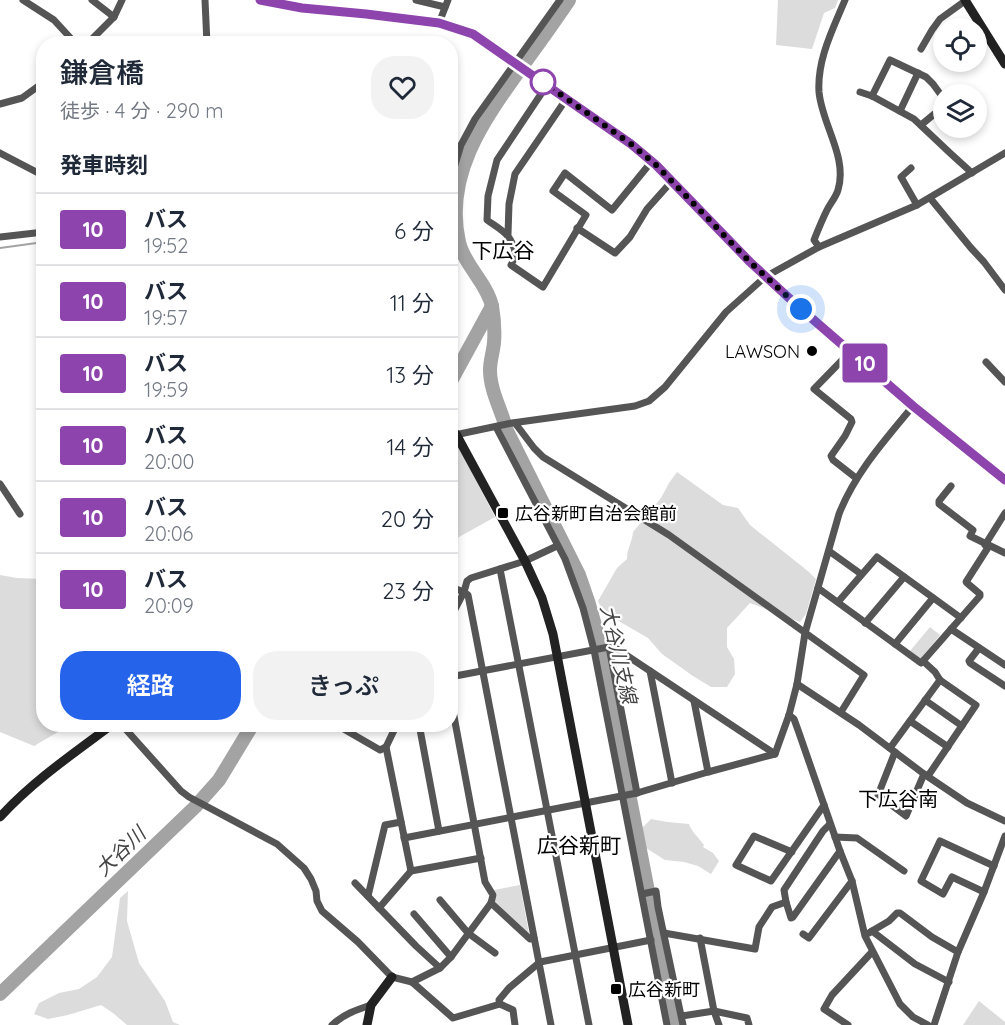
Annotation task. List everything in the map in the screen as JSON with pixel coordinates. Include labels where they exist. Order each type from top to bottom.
[{"type":"street","points":[[23,0],[54,20],[69,36]]},
{"type":"street","points":[[92,0],[114,17]]},
{"type":"street","points":[[95,36],[114,17],[122,0]]},
{"type":"street","points":[[205,0],[207,36]]},
{"type":"street","points":[[260,0],[439,23],[473,34],[567,98],[652,161],[765,276],[913,406],[1005,480]]},
{"type":"street","points":[[416,0],[446,3],[439,23]]},
{"type":"street","points":[[458,155],[475,119],[560,0]]},
{"type":"street","points":[[819,247],[813,240],[838,190],[840,168],[838,154],[823,113],[819,93],[820,72],[823,56],[845,0]]},
{"type":"street","points":[[921,49],[940,19],[965,0],[1005,64]]},
{"type":"street","points":[[872,96],[890,60],[926,77],[933,84]]},
{"type":"street","points":[[900,111],[918,73]]},
{"type":"street","points":[[547,85],[497,160],[488,196],[487,220],[508,234],[514,245],[516,255],[511,265],[543,287],[586,215],[553,190],[565,174],[612,210],[652,161]]},
{"type":"street","points":[[0,104],[22,98],[36,88]]},
{"type":"street","points":[[860,92],[914,119],[972,172]]},
{"type":"street","points":[[508,234],[508,204],[514,174],[567,98]]},
{"type":"street","points":[[921,125],[933,115]]},
{"type":"street","points":[[0,153],[36,172]]},
{"type":"street","points":[[458,434],[649,401],[673,378],[726,312],[765,276],[819,247],[917,205],[1005,153]]},
{"type":"street","points":[[911,168],[901,177],[917,205]]},
{"type":"street","points":[[577,228],[615,253],[630,237],[647,209],[672,181]]},
{"type":"street","points":[[930,198],[1005,290]]},
{"type":"street","points":[[0,237],[36,233]]},
{"type":"street","points":[[850,352],[814,389],[851,419],[852,422],[845,436],[831,456],[856,478]]},
{"type":"street","points":[[986,362],[1005,382]]},
{"type":"street","points":[[775,754],[789,715],[797,684],[805,633],[845,497],[856,478],[913,406]]},
{"type":"street","points":[[514,423],[543,457],[669,535],[864,675],[841,712]]},
{"type":"street","points":[[499,426],[565,559],[583,608],[602,648],[630,794],[643,894],[667,1025]]},
{"type":"street","points":[[458,444],[525,561],[542,598],[553,634],[628,1025]]},
{"type":"street","points":[[0,484],[20,514]]},
{"type":"street","points":[[951,486],[939,504],[973,530],[970,537],[1005,553]]},
{"type":"street","points":[[923,661],[980,596],[966,582],[1005,513]]},
{"type":"street","points":[[458,604],[467,581],[471,578],[525,561],[557,546]]},
{"type":"street","points":[[829,551],[861,574]]},
{"type":"street","points":[[838,602],[877,557],[961,618]]},
{"type":"street","points":[[500,568],[589,1025]]},
{"type":"street","points":[[866,623],[904,577]]},
{"type":"street","points":[[818,588],[921,663],[923,661],[940,680],[976,705],[926,775],[906,816],[878,795],[893,750],[910,721],[940,680]]},
{"type":"street","points":[[458,590],[468,595],[552,1025]]},
{"type":"street","points":[[895,644],[933,598]]},
{"type":"street","points":[[951,629],[1005,665]]},
{"type":"street","points":[[602,648],[630,794]]},
{"type":"street","points":[[458,676],[602,648],[617,649],[775,754]]},
{"type":"street","points":[[979,648],[969,661],[970,663],[1005,686]]},
{"type":"street","points":[[650,672],[672,783]]},
{"type":"street","points":[[797,684],[841,712],[968,803],[1005,821]]},
{"type":"street","points":[[925,699],[962,726]]},
{"type":"street","points":[[694,701],[708,772]]},
{"type":"street","points":[[789,715],[794,719],[852,881],[872,952],[900,1004],[913,1017],[928,1025]]},
{"type":"street","points":[[910,721],[948,747]]},
{"type":"street","points":[[0,817],[64,760],[102,732]]},
{"type":"street","points":[[128,732],[181,791],[277,844],[304,868],[311,879],[322,911],[358,942],[392,977],[412,982],[459,1025]]},
{"type":"street","points":[[348,732],[380,750],[386,747]]},
{"type":"street","points":[[393,732],[386,747],[411,872]]},
{"type":"street","points":[[420,732],[439,831]]},
{"type":"street","points":[[412,982],[440,968],[451,957],[491,903],[493,895],[485,882],[457,732]]},
{"type":"street","points":[[404,838],[630,794],[775,754]]},
{"type":"street","points":[[792,852],[754,836],[736,865],[771,881],[792,852],[824,805]]},
{"type":"street","points":[[368,896],[385,825],[401,822]]},
{"type":"street","points":[[830,824],[784,890],[791,918],[840,851]]},
{"type":"street","points":[[934,1025],[958,952],[1005,836]]},
{"type":"street","points":[[835,837],[857,838],[904,871]]},
{"type":"street","points":[[984,892],[952,877],[943,894],[921,881],[940,841],[994,866]]},
{"type":"street","points":[[379,908],[411,872],[481,858]]},
{"type":"street","points":[[803,934],[809,938],[852,881]]},
{"type":"street","points":[[355,883],[440,968]]},
{"type":"street","points":[[643,894],[656,891],[683,1025]]},
{"type":"street","points":[[440,900],[468,933],[495,953]]},
{"type":"street","points":[[664,933],[755,949],[759,927],[772,907],[786,902]]},
{"type":"street","points":[[491,903],[530,939],[534,938]]},
{"type":"street","points":[[868,933],[900,913],[932,937],[958,952]]},
{"type":"street","points":[[414,914],[451,957]]},
{"type":"street","points":[[868,933],[915,964],[949,982]]},
{"type":"street","points":[[700,938],[714,1011],[719,1025]]},
{"type":"street","points":[[500,1004],[499,1000],[509,988],[540,962],[651,940]]},
{"type":"street","points":[[849,1025],[824,1009],[832,995],[872,952]]},
{"type":"street","points":[[367,1025],[371,1005],[392,977]]},
{"type":"street","points":[[453,1018],[500,1004],[513,1010],[515,1025]]},
{"type":"street","points":[[332,1025],[341,1017],[371,1005]]},
{"type":"street","points":[[682,1016],[714,1011],[747,1018],[749,1025]]},
{"type":"shaded area","points":[[778,0],[838,0],[835,8],[824,13],[812,49],[776,45]]},
{"type":"shaded area","points":[[458,446],[495,517],[458,538]]},
{"type":"shaded area","points":[[677,472],[723,505],[738,508],[750,525],[816,579],[806,614],[800,622],[750,603],[727,628],[727,647],[734,659],[735,674],[727,687],[711,687],[693,676],[662,654],[648,638],[603,612],[598,601],[617,568],[627,559],[633,532],[661,498]]},
{"type":"shaded area","points":[[0,575],[36,579],[36,732],[58,732],[34,746],[0,732]]},
{"type":"shaded area","points":[[930,627],[940,635],[920,660],[910,651]]},
{"type":"shaded area","points":[[651,819],[689,824],[704,845],[703,847],[713,853],[719,861],[711,874],[698,866],[665,860],[646,848],[642,828]]},
{"type":"shaded area","points":[[520,885],[529,934],[494,903],[497,895],[494,890]]},
{"type":"shaded area","points":[[128,891],[127,921],[139,963],[165,1001],[173,1022],[180,1025],[127,1025],[101,1005],[48,1019],[34,1014],[39,1003],[59,993],[79,989],[97,977],[112,957],[120,898]]},
{"type":"shaded area","points":[[979,1001],[1005,1022],[1005,1025],[963,1025]]},
{"type":"waterway","name":"大谷川支線","points":[[458,190],[470,150],[480,130],[505,90],[569,0]]},
{"type":"waterway","name":"大谷川支線","points":[[458,234],[462,250],[492,306],[494,338],[490,370],[492,386],[507,431],[579,575],[599,639],[674,1025]]},
{"type":"waterway","points":[[0,248],[36,243]]},
{"type":"waterway","name":"大谷川","points":[[458,368],[492,306]]},
{"type":"waterway","name":"大谷川","points":[[0,994],[195,807],[219,780],[248,732]]},
{"type":"bus line","name":"10","points":[[260,0],[302,8],[439,23],[473,34],[631,144],[656,165],[750,262],[832,337],[1005,480]]},
{"type":"place","name":"LAWSON","points":[[812,351]]},
{"type":"place","name":"広谷新町自治会館前","points":[[503,513]]},
{"type":"place","name":"広谷新町","points":[[616,989]]},
{"type":"district","name":"下広谷","points":[[503,250]]},
{"type":"district","name":"下広谷南","points":[[898,798]]},
{"type":"district","name":"広谷新町","points":[[579,845]]},
{"type":"route","points":[[543,82],[631,144],[656,165],[750,262],[801,309]]}]
